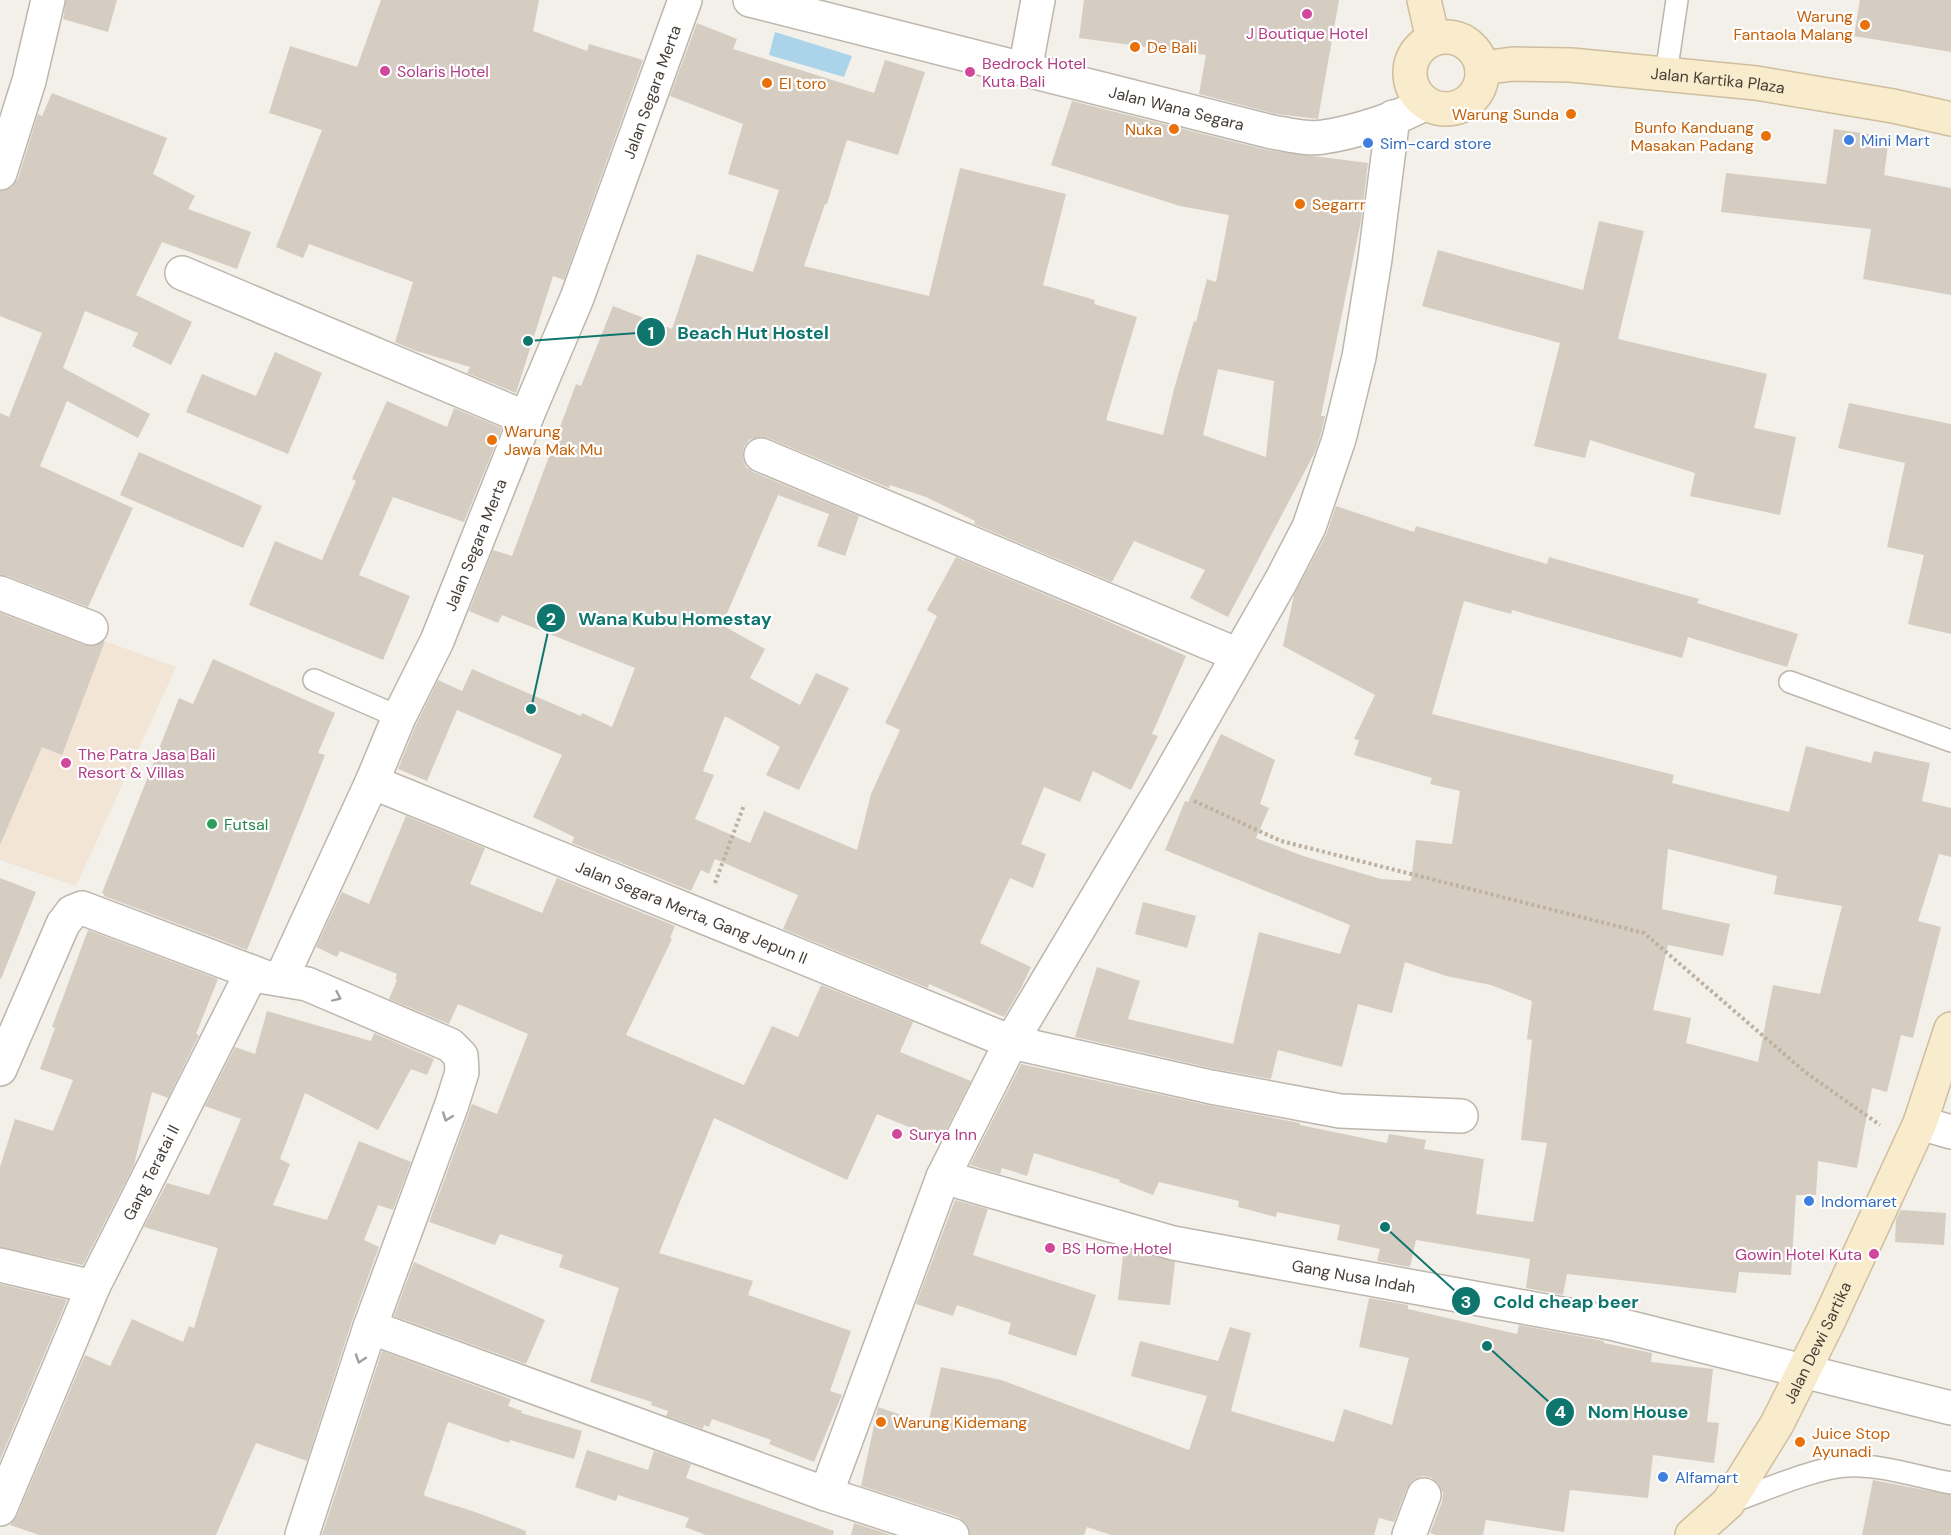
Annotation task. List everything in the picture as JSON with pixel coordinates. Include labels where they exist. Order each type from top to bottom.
[{"type":"main road","points":[[1424,0],[1433,39]]},
{"type":"main road","points":[[1447,36],[1465,42],[1478,56],[1482,68],[1482,80],[1478,91],[1470,101],[1460,107],[1448,110],[1436,108],[1425,103],[1416,94],[1411,81],[1410,68],[1414,56],[1422,45],[1433,39],[1447,36]]},
{"type":"main road","name":"Jalan Kartika Plaza","points":[[1482,68],[1539,64],[1756,82],[1893,106],[1951,119]]},
{"type":"main road","name":"Jalan Dewi Sartika","points":[[1692,1535],[1728,1503],[1778,1424],[1914,1135],[1951,1029]]},
{"type":"street","points":[[0,173],[29,81],[48,0]]},
{"type":"street","name":"Jalan Segara Merta","points":[[266,976],[372,783],[399,717],[437,641],[526,417],[577,298],[685,0]]},
{"type":"street","name":"Jalan Wana Segara","points":[[750,0],[1272,132],[1321,138],[1372,125],[1412,111],[1425,103]]},
{"type":"street","points":[[1025,70],[1038,0]]},
{"type":"street","points":[[825,1494],[943,1178],[1011,1042],[1163,787],[1281,581],[1309,527],[1339,438],[1359,357],[1394,117]]},
{"type":"street","points":[[182,273],[526,417]]},
{"type":"street","points":[[761,455],[1238,655]]},
{"type":"street","points":[[0,592],[91,628]]},
{"type":"street","name":"Jalan Segara Merta, Gang Jepun II","points":[[372,783],[1011,1042],[1211,1087],[1340,1111],[1461,1116]]},
{"type":"street","points":[[0,1069],[63,924],[77,909],[88,909],[266,976],[301,982],[315,987],[450,1045],[461,1056],[462,1072],[452,1104],[370,1327],[302,1535]]},
{"type":"street","name":"Gang Teratai II","points":[[0,1509],[93,1287],[266,976]]},
{"type":"street","points":[[1914,1135],[1951,1132]]},
{"type":"street","name":"Gang Nusa Indah","points":[[943,1178],[1173,1244],[1611,1323],[1951,1408]]},
{"type":"street","points":[[0,1265],[93,1287]]},
{"type":"street","points":[[370,1327],[825,1494],[952,1535]]},
{"type":"street","points":[[1410,1535],[1424,1495]]},
{"type":"lane","points":[[1666,74],[1677,0]]},
{"type":"lane","points":[[314,680],[399,717]]},
{"type":"lane","points":[[1790,682],[1951,741]]},
{"type":"lane","points":[[1728,1503],[1810,1475],[1846,1466],[1872,1467],[1951,1483]]},
{"type":"path","points":[[1163,787],[1281,841],[1644,933],[1805,1072],[1914,1135]]},
{"type":"path","points":[[702,917],[744,805]]},
{"type":"shaded area","name":"The Patra Jasa Bali Resort & Villas","points":[[0,603],[176,667],[76,886],[0,860]]},
{"type":"water","points":[[775,32],[852,56],[844,77],[769,55]]},
{"type":"building","points":[[66,0],[117,0],[108,32],[63,19]]},
{"type":"building","points":[[381,0],[539,0],[533,31],[587,51],[589,44],[643,60],[564,280],[553,276],[516,393],[467,373],[470,367],[416,351],[395,342],[413,282],[309,244],[303,258],[276,247],[322,130],[269,113],[290,46],[357,67]]},
{"type":"building","points":[[1084,0],[1339,0],[1318,119],[1276,114],[1199,94],[1206,55],[1079,38]]},
{"type":"building","points":[[1860,0],[1951,0],[1951,52],[1854,36]]},
{"type":"building","points":[[697,23],[737,39],[733,49],[874,93],[885,60],[925,72],[898,155],[847,140],[804,266],[929,296],[960,168],[1066,194],[1043,285],[1095,300],[1094,304],[1137,317],[1106,420],[1163,435],[1174,389],[1194,321],[1196,322],[1207,279],[1216,282],[1229,215],[1180,206],[1051,165],[1072,101],[1267,150],[1368,163],[1361,221],[1321,416],[1325,416],[1321,434],[1315,452],[1228,617],[1190,598],[1205,570],[1134,541],[1112,582],[974,524],[975,521],[926,497],[890,485],[889,488],[768,438],[758,437],[749,440],[744,447],[743,458],[746,467],[753,472],[859,516],[845,556],[817,546],[829,514],[778,495],[722,625],[765,649],[750,678],[800,705],[816,673],[849,688],[799,790],[766,775],[780,747],[725,716],[703,771],[714,775],[695,819],[750,843],[764,811],[857,850],[871,794],[900,730],[885,723],[937,616],[927,610],[956,557],[1186,656],[1152,734],[1158,736],[1131,790],[1093,771],[1080,802],[1044,787],[1021,844],[1046,854],[1033,888],[1010,878],[980,943],[1031,967],[1004,1017],[929,984],[928,988],[783,929],[798,895],[715,859],[709,874],[701,870],[691,891],[572,843],[574,837],[533,817],[562,755],[457,710],[427,781],[398,769],[438,680],[462,691],[472,669],[612,727],[635,668],[502,615],[498,623],[469,611],[493,550],[512,556],[576,384],[581,386],[613,306],[672,329],[697,254],[753,272],[779,190],[728,174],[743,124],[670,96]],"holes":[[[1218,369],[1274,381],[1266,457],[1203,435]]]},
{"type":"building","points":[[52,93],[167,138],[153,174],[195,196],[188,209],[251,232],[237,269],[162,242],[136,295],[192,322],[171,365],[132,346],[138,333],[85,311],[63,368],[150,414],[138,438],[67,401],[40,466],[133,508],[88,607],[0,575],[0,413],[9,417],[42,333],[0,316],[0,191],[12,187],[18,179],[38,114],[42,116]]},
{"type":"building","points":[[1834,129],[1889,137],[1884,175],[1951,188],[1951,295],[1863,279],[1871,229],[1721,212],[1726,173],[1826,184]]},
{"type":"building","points":[[1599,221],[1644,231],[1618,339],[1767,374],[1754,428],[1796,437],[1780,515],[1690,496],[1695,473],[1590,440],[1585,458],[1534,446],[1560,343],[1422,306],[1438,250],[1583,290]]},
{"type":"building","points":[[275,352],[322,373],[288,454],[186,412],[202,374],[256,396]]},
{"type":"building","points":[[387,401],[447,427],[454,408],[502,428],[464,522],[393,497],[359,575],[410,596],[383,660],[249,605],[275,541],[322,560],[356,481],[352,479]]},
{"type":"building","points":[[1849,403],[1951,424],[1951,634],[1908,624],[1924,555],[1887,547],[1905,463],[1838,448]]},
{"type":"building","points":[[139,452],[262,506],[243,548],[120,495]]},
{"type":"building","points":[[1336,506],[1414,532],[1416,526],[1547,564],[1549,557],[1699,599],[1697,603],[1798,634],[1787,667],[1688,637],[1682,658],[1512,610],[1511,614],[1464,601],[1432,714],[1674,775],[1672,783],[1789,812],[1806,746],[1871,763],[1874,751],[1930,763],[1922,801],[1951,808],[1951,857],[1939,854],[1918,921],[1941,927],[1913,1038],[1901,1035],[1887,1092],[1872,1088],[1857,1168],[1818,1161],[1816,1195],[1796,1195],[1791,1275],[1739,1272],[1736,1293],[1567,1274],[1563,1295],[1526,1288],[1530,1259],[1416,1240],[1410,1267],[1377,1261],[1380,1249],[1337,1240],[1340,1225],[1277,1212],[1276,1217],[1238,1207],[1239,1201],[1159,1182],[1153,1195],[1119,1182],[1120,1180],[1034,1153],[1027,1176],[1002,1168],[1000,1174],[970,1165],[1021,1064],[1387,1143],[1389,1134],[1426,1140],[1424,1149],[1484,1159],[1476,1214],[1533,1222],[1547,1143],[1521,1140],[1532,1040],[1527,1039],[1532,1001],[1491,985],[1446,976],[1405,962],[1392,1013],[1358,1004],[1342,1067],[1278,1050],[1271,1079],[1215,1069],[1075,1037],[1097,967],[1140,981],[1128,1019],[1233,1044],[1259,932],[1340,954],[1350,925],[1165,850],[1185,801],[1188,802],[1221,734],[1275,760],[1260,804],[1269,808],[1256,838],[1303,856],[1381,879],[1411,881],[1416,840],[1452,844],[1460,791],[1430,784],[1432,778],[1354,755],[1359,740],[1354,739],[1375,695],[1283,646],[1294,595],[1326,535]],"holes":[[[1668,849],[1777,876],[1774,894],[1842,906],[1820,994],[1773,985],[1758,1062],[1686,1043],[1691,1018],[1653,1010],[1668,945],[1723,956],[1730,924],[1662,909]]]},
{"type":"building","points":[[0,613],[84,645],[94,646],[105,641],[62,755],[42,747],[0,845]]},
{"type":"building","points":[[213,659],[335,713],[318,753],[325,755],[247,950],[104,896],[102,893],[179,698],[193,704]]},
{"type":"building","points":[[406,816],[485,848],[470,884],[542,913],[557,878],[675,926],[670,938],[672,939],[626,1035],[744,1085],[772,1026],[798,1037],[821,985],[913,1022],[900,1052],[971,1081],[941,1140],[877,1114],[847,1180],[714,1118],[659,1253],[753,1281],[748,1295],[851,1331],[830,1391],[842,1395],[814,1462],[769,1444],[771,1440],[712,1419],[709,1427],[704,1425],[703,1429],[666,1416],[668,1411],[651,1405],[652,1402],[590,1382],[619,1288],[559,1267],[563,1255],[500,1234],[495,1245],[429,1222],[472,1104],[497,1114],[528,1034],[458,1004],[449,1024],[389,999],[397,980],[395,979],[397,974],[340,951],[337,957],[316,947],[342,892],[369,904]]},
{"type":"building","points":[[0,878],[36,892],[1,979],[0,978]]},
{"type":"building","points":[[1143,902],[1196,916],[1187,948],[1135,934]]},
{"type":"building","points":[[88,930],[218,979],[196,1034],[199,1035],[168,1098],[152,1092],[134,1165],[83,1265],[0,1247],[0,1167],[15,1119],[53,1131],[73,1080],[40,1069],[55,1028],[52,1027]]},
{"type":"building","points":[[267,1011],[371,1041],[374,1033],[434,1059],[427,1075],[411,1069],[378,1130],[305,1093],[280,1159],[290,1164],[273,1205],[327,1220],[359,1141],[411,1162],[393,1210],[378,1205],[364,1240],[379,1247],[352,1321],[307,1461],[256,1443],[216,1535],[39,1535],[10,1525],[17,1516],[85,1355],[110,1366],[132,1319],[183,1342],[189,1326],[194,1328],[218,1248],[144,1227],[167,1183],[209,1195],[241,1119],[205,1106],[235,1047],[255,1054]]},
{"type":"building","points":[[955,1200],[988,1209],[973,1255],[1096,1295],[1076,1356],[1008,1334],[1011,1323],[957,1305],[953,1316],[916,1304]]},
{"type":"building","points":[[1901,1210],[1946,1213],[1944,1245],[1895,1242],[1896,1219]]},
{"type":"building","points":[[1124,1248],[1175,1262],[1170,1305],[1118,1300]]},
{"type":"building","points":[[414,1262],[545,1320],[526,1364],[394,1316]]},
{"type":"building","points":[[0,1284],[67,1300],[0,1460]]},
{"type":"building","points":[[1369,1298],[1408,1305],[1408,1309],[1517,1334],[1519,1325],[1604,1341],[1604,1343],[1652,1353],[1651,1362],[1713,1369],[1707,1422],[1719,1423],[1714,1463],[1653,1455],[1648,1498],[1570,1490],[1564,1532],[1486,1520],[1483,1535],[1430,1533],[1442,1502],[1443,1493],[1438,1483],[1430,1477],[1422,1476],[1413,1480],[1407,1488],[1394,1522],[1379,1518],[1374,1535],[1111,1535],[1087,1527],[1084,1535],[970,1535],[966,1523],[958,1517],[861,1486],[878,1407],[928,1424],[941,1367],[1001,1380],[1189,1450],[1207,1396],[1131,1376],[1140,1341],[1218,1361],[1230,1327],[1251,1333],[1231,1411],[1334,1442],[1344,1409],[1392,1425],[1409,1358],[1359,1347]]},
{"type":"building","points":[[382,1351],[511,1399],[508,1406],[522,1411],[521,1413],[582,1431],[574,1459],[510,1440],[509,1443],[448,1422],[425,1496],[526,1531],[526,1535],[322,1535]]},
{"type":"building","points":[[587,1450],[648,1470],[654,1451],[691,1464],[686,1478],[834,1531],[833,1535],[706,1535],[685,1527],[689,1518],[618,1495],[616,1501],[575,1487]]},
{"type":"building","points":[[1873,1480],[1951,1495],[1951,1535],[1862,1535]]},
{"type":"building","points":[[854,1523],[891,1535],[851,1535]]},
{"type":"place","name":"J Boutique Hotel","points":[[1307,14]]},
{"type":"place","name":"Warung Fantaola Malang","points":[[1865,25]]},
{"type":"place","name":"De Bali","points":[[1135,47]]},
{"type":"place","name":"Solaris Hotel","points":[[385,71]]},
{"type":"place","name":"Bedrock Hotel Kuta Bali","points":[[970,72]]},
{"type":"place","name":"El toro","points":[[767,83]]},
{"type":"place","name":"Warung Sunda","points":[[1571,114]]},
{"type":"place","name":"Nuka","points":[[1174,129]]},
{"type":"place","name":"Bunfo Kanduang Masakan Padang","points":[[1766,136]]},
{"type":"place","name":"Mini Mart","points":[[1849,140]]},
{"type":"place","name":"Sim-card store","points":[[1368,143]]},
{"type":"place","name":"Segarrr","points":[[1300,204]]},
{"type":"place","name":"Beach Hut Hostel","points":[[528,341]]},
{"type":"place","name":"Warung Jawa Mak Mu","points":[[492,440]]},
{"type":"place","name":"Wana Kubu Homestay","points":[[531,709]]},
{"type":"place","name":"The Patra Jasa Bali Resort & Villas","points":[[66,763]]},
{"type":"place","name":"Futsal","points":[[212,824]]},
{"type":"place","name":"Surya Inn","points":[[897,1134]]},
{"type":"place","name":"Indomaret","points":[[1809,1201]]},
{"type":"place","name":"Cold cheap beer","points":[[1385,1227]]},
{"type":"place","name":"BS Home Hotel","points":[[1050,1248]]},
{"type":"place","name":"Gowin Hotel Kuta","points":[[1874,1254]]},
{"type":"place","name":"Nom House","points":[[1487,1346]]},
{"type":"place","name":"Warung Kidemang","points":[[881,1422]]},
{"type":"place","name":"Juice Stop Ayunadi","points":[[1800,1442]]},
{"type":"place","name":"Alfamart","points":[[1663,1477]]}]
